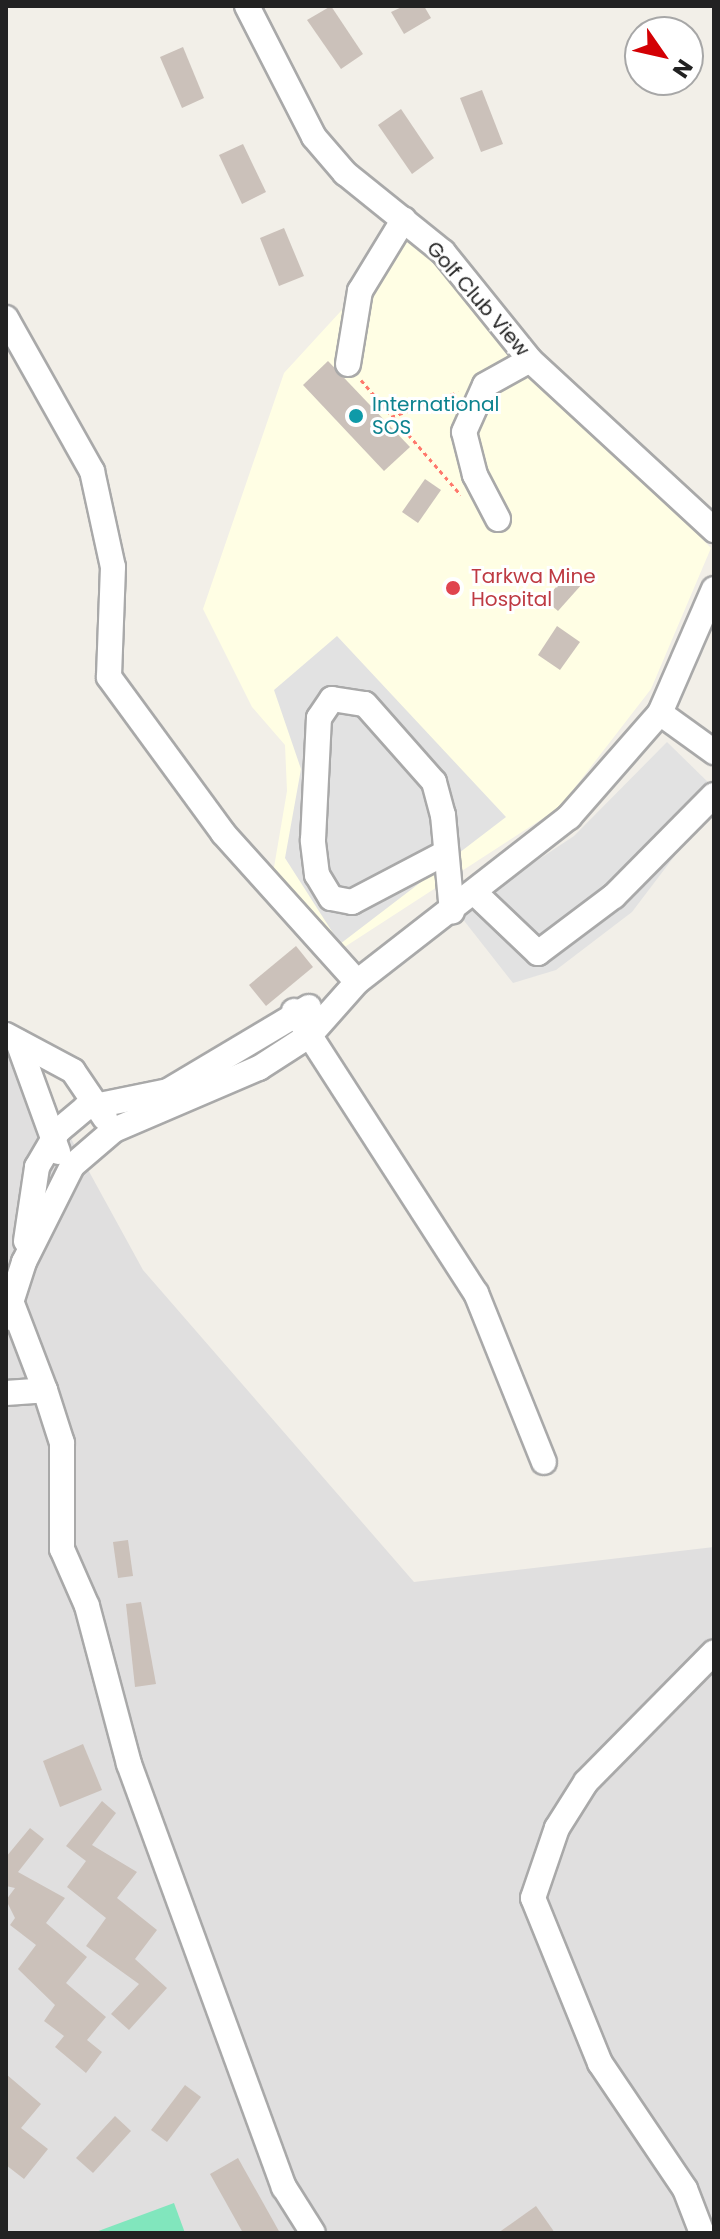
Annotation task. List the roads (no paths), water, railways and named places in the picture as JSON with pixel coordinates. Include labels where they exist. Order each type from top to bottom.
[{"type":"street","name":"Golf Club View","points":[[247,6],[314,137],[345,173],[443,252],[530,360],[714,530]]},
{"type":"street","points":[[348,364],[360,291],[404,219]]},
{"type":"street","points":[[6,318],[92,471],[113,567],[109,677],[223,833],[357,982]]},
{"type":"street","points":[[498,519],[465,451],[469,412],[485,385],[530,360]]},
{"type":"street","points":[[313,2233],[279,2173],[129,1764],[87,1606],[62,1549],[62,1443],[45,1390],[8,1310],[24,1262],[72,1166],[114,1130],[206,1082],[310,1035],[335,1001],[357,982],[452,912],[569,817],[660,713],[714,589]]},
{"type":"street","points":[[445,853],[352,902],[331,898],[317,875],[313,840],[319,718],[332,699],[365,704],[414,752],[434,782],[445,853],[452,912]]},
{"type":"street","points":[[660,713],[714,752]]},
{"type":"street","points":[[475,893],[538,953],[614,896],[714,795]]},
{"type":"street","points":[[24,1262],[37,1167],[50,1141],[99,1105],[128,1104],[206,1082],[294,1011],[335,1001]]},
{"type":"street","points":[[294,1011],[476,1293],[544,1462]]},
{"type":"street","points":[[12,1039],[73,1071],[114,1130]]},
{"type":"street","points":[[12,1039],[50,1141],[72,1166]]},
{"type":"street","points":[[6,1393],[45,1390]]},
{"type":"street","points":[[702,2233],[685,2189],[600,2063],[533,1898],[557,1828],[586,1782],[714,1652]]},
{"type":"place","name":"International SOS","points":[[356,416]]},
{"type":"place","name":"Tarkwa Mine Hospital","points":[[453,588]]}]
